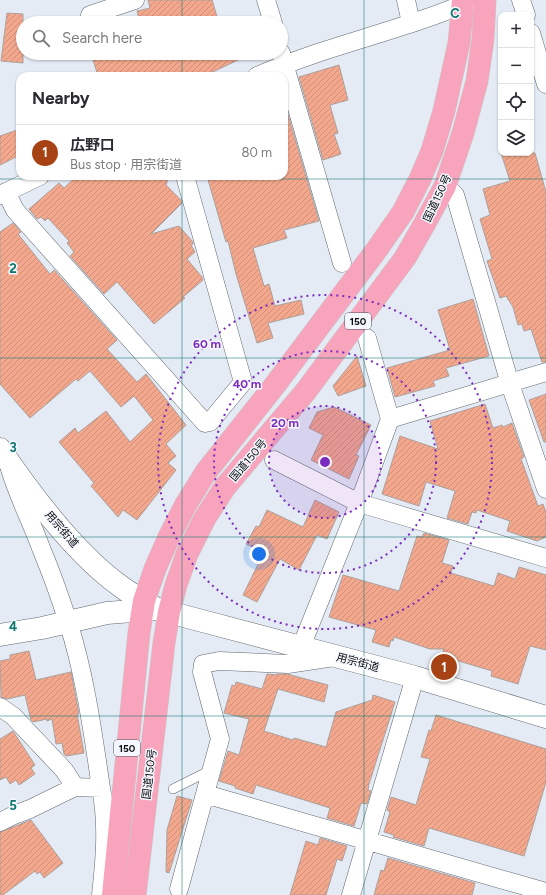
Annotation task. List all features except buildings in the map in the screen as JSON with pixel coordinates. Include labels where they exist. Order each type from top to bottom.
[{"type":"highway","name":"国道150号","points":[[113,895],[139,633],[153,608],[176,585],[187,554],[205,518],[225,487],[306,391],[405,258],[425,223],[445,186],[463,133],[477,81],[483,39],[485,0]]},
{"type":"highway","name":"国道150号","points":[[135,895],[164,643],[153,608],[155,569],[186,504],[206,472],[375,252],[403,212],[432,151],[444,111],[459,43],[466,2]]},
{"type":"street","points":[[90,15],[134,0]]},
{"type":"street","points":[[266,0],[270,16]]},
{"type":"street","points":[[406,0],[412,23]]},
{"type":"street","points":[[522,0],[525,12]]},
{"type":"street","points":[[288,57],[412,23],[466,2]]},
{"type":"street","points":[[534,43],[546,84]]},
{"type":"street","points":[[263,72],[280,60]]},
{"type":"street","points":[[284,60],[287,72]]},
{"type":"street","points":[[288,75],[342,263]]},
{"type":"street","points":[[32,180],[3,194],[15,210],[204,423],[210,422],[243,382],[186,180]]},
{"type":"street","points":[[445,186],[455,195],[510,384],[546,489]]},
{"type":"street","points":[[301,647],[359,503],[390,419],[367,338]]},
{"type":"street","points":[[390,419],[546,372]]},
{"type":"street","points":[[4,455],[16,489],[41,547],[68,622],[81,676],[104,807],[106,829],[105,860],[101,895]]},
{"type":"street","name":"用宗街道","points":[[4,455],[68,538],[98,568],[122,588],[153,608],[415,677],[546,717]]},
{"type":"street","points":[[274,460],[359,503],[546,558]]},
{"type":"street","points":[[0,635],[107,613],[153,608]]},
{"type":"street","points":[[179,889],[220,739],[202,672],[203,664],[219,661],[288,664],[336,656]]},
{"type":"street","points":[[351,895],[415,677]]},
{"type":"street","points":[[0,708],[13,716],[64,770],[75,787]]},
{"type":"street","points":[[0,822],[75,787],[101,788]]},
{"type":"street","points":[[204,794],[544,888]]},
{"type":"lane","points":[[173,789],[211,770]]},
{"type":"place","name":"広野口","points":[[444,667]]}]
